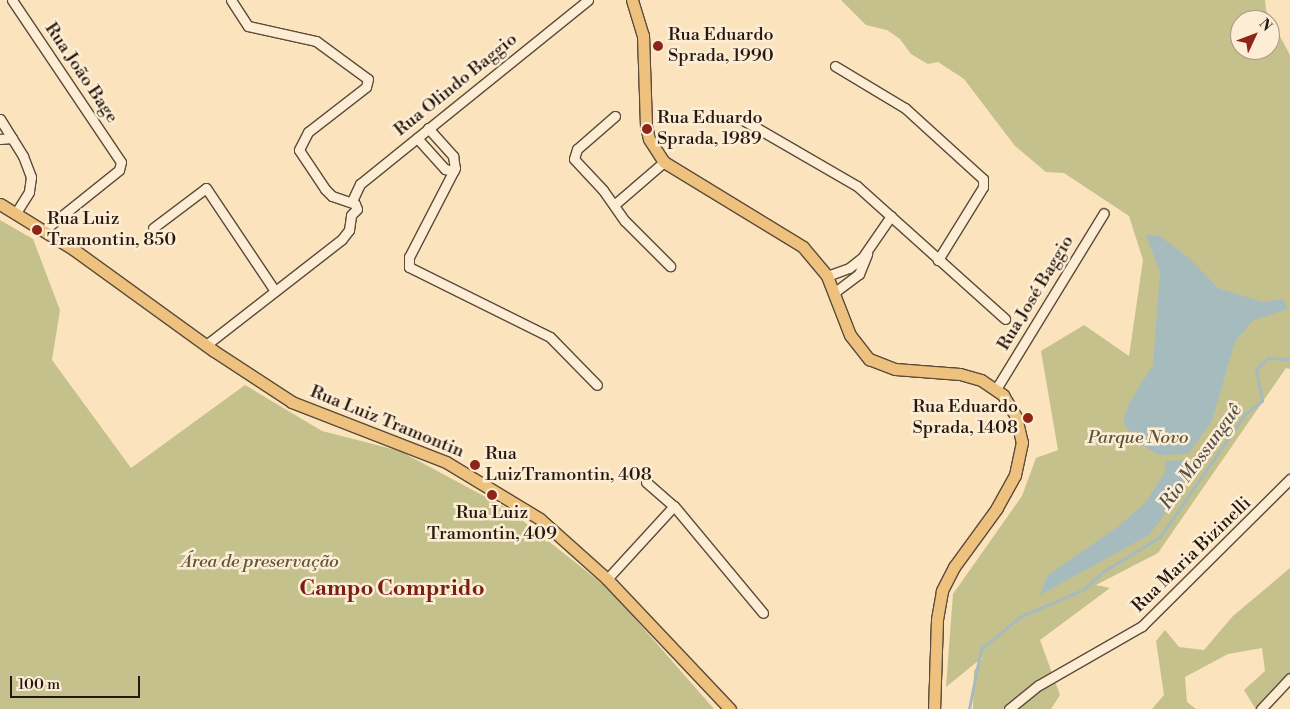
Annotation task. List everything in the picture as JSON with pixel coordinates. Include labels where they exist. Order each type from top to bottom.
[{"type":"main road","points":[[632,0],[643,35],[646,126],[662,160],[689,180],[792,238],[813,257],[827,276],[835,292],[853,341],[876,363],[895,369],[970,376],[996,389],[1016,417],[1021,436],[1020,457],[1004,497],[954,567],[942,591],[937,620],[934,709]]},
{"type":"main road","name":"Rua Luiz Tramontin","points":[[0,204],[44,230],[206,345],[292,402],[430,455],[481,482],[558,533],[607,579],[730,709]]},
{"type":"street","name":"Rua João Bage","points":[[12,0],[114,150],[121,166],[44,230]]},
{"type":"street","points":[[206,345],[347,234],[351,215],[347,208],[352,201],[332,196],[325,189],[299,150],[308,132],[366,87],[368,80],[316,41],[248,26],[231,0]]},
{"type":"street","name":"Rua Olindo Baggio","points":[[352,201],[360,184],[588,0]]},
{"type":"street","points":[[835,66],[904,108],[983,178],[983,187],[938,260]]},
{"type":"street","points":[[616,116],[577,149],[574,159],[614,205],[625,222],[670,266]]},
{"type":"street","points":[[0,119],[29,168],[32,185],[16,213]]},
{"type":"street","points":[[743,120],[847,179],[891,216],[1004,319]]},
{"type":"street","points":[[428,128],[453,156],[454,171],[409,257],[409,267],[550,337],[597,384]]},
{"type":"street","points":[[0,139],[12,138]]},
{"type":"street","points":[[417,138],[445,169],[454,171]]},
{"type":"street","points":[[614,205],[662,160]]},
{"type":"street","points":[[154,228],[206,188],[275,291]]},
{"type":"street","name":"Rua José Baggio","points":[[996,389],[1104,213]]},
{"type":"street","points":[[835,292],[859,274],[867,253],[891,216]]},
{"type":"street","points":[[827,276],[849,268],[867,253]]},
{"type":"street","name":"Rua Maria Bizinelli","points":[[1009,709],[1039,685],[1142,626],[1290,479]]},
{"type":"street","points":[[646,482],[674,506],[763,613]]},
{"type":"street","points":[[607,579],[674,506]]},
{"type":"street","points":[[1261,709],[1290,678]]},
{"type":"green space","name":"Parque Novo","points":[[841,0],[1265,0],[1266,10],[1230,10],[1230,60],[1280,60],[1280,36],[1290,55],[1290,369],[1286,368],[1158,553],[1096,585],[1110,588],[1040,640],[1060,695],[1051,709],[973,709],[974,671],[983,657],[946,687],[953,594],[1022,496],[1036,458],[1058,450],[1041,351],[1084,325],[1129,356],[1143,260],[1129,216],[1064,173],[1046,172],[1015,146],[964,79],[938,62],[928,64],[911,54],[900,39],[887,30],[866,25]]},
{"type":"green space","name":"Área de preservação","points":[[0,220],[33,239],[60,310],[52,360],[131,468],[245,385],[322,431],[400,451],[508,509],[610,590],[714,709],[0,709]]},
{"type":"green space","points":[[1290,568],[1290,673],[1255,708],[1244,690],[1265,671],[1262,648],[1228,654],[1185,677],[1187,702],[1196,709],[1152,709],[1164,695],[1156,641],[1165,630],[1179,647],[1204,650],[1233,616]]},
{"type":"shaded area","points":[[1146,235],[1160,236],[1191,260],[1218,288],[1263,302],[1283,299],[1288,309],[1254,320],[1235,341],[1212,421],[1188,454],[1159,455],[1137,442],[1123,422],[1129,403],[1153,365],[1160,273]]},
{"type":"shaded area","points":[[1182,460],[1186,475],[1162,518],[1149,535],[1040,595],[1047,576],[1120,525],[1146,502],[1165,472],[1165,461]]},
{"type":"waterway","name":"Rio Mossunguê","points":[[969,709],[981,649],[1020,617],[1084,589],[1104,571],[1160,537],[1246,413],[1262,401],[1256,370],[1268,358],[1290,359]]},
{"type":"place","name":"Rua Eduardo Sprada, 1990","points":[[658,46]]},
{"type":"place","name":"Rua Eduardo Sprada, 1989","points":[[647,129]]},
{"type":"place","name":"Rua Luiz Tramontin, 850","points":[[37,230]]},
{"type":"place","name":"Rua Eduardo Sprada, 1408","points":[[1028,418]]},
{"type":"place","name":"Rua LuizTramontin, 408","points":[[475,465]]},
{"type":"place","name":"Rua Luiz Tramontin, 409","points":[[492,495]]},
{"type":"district","name":"Campo Comprido","points":[[392,589]]}]
